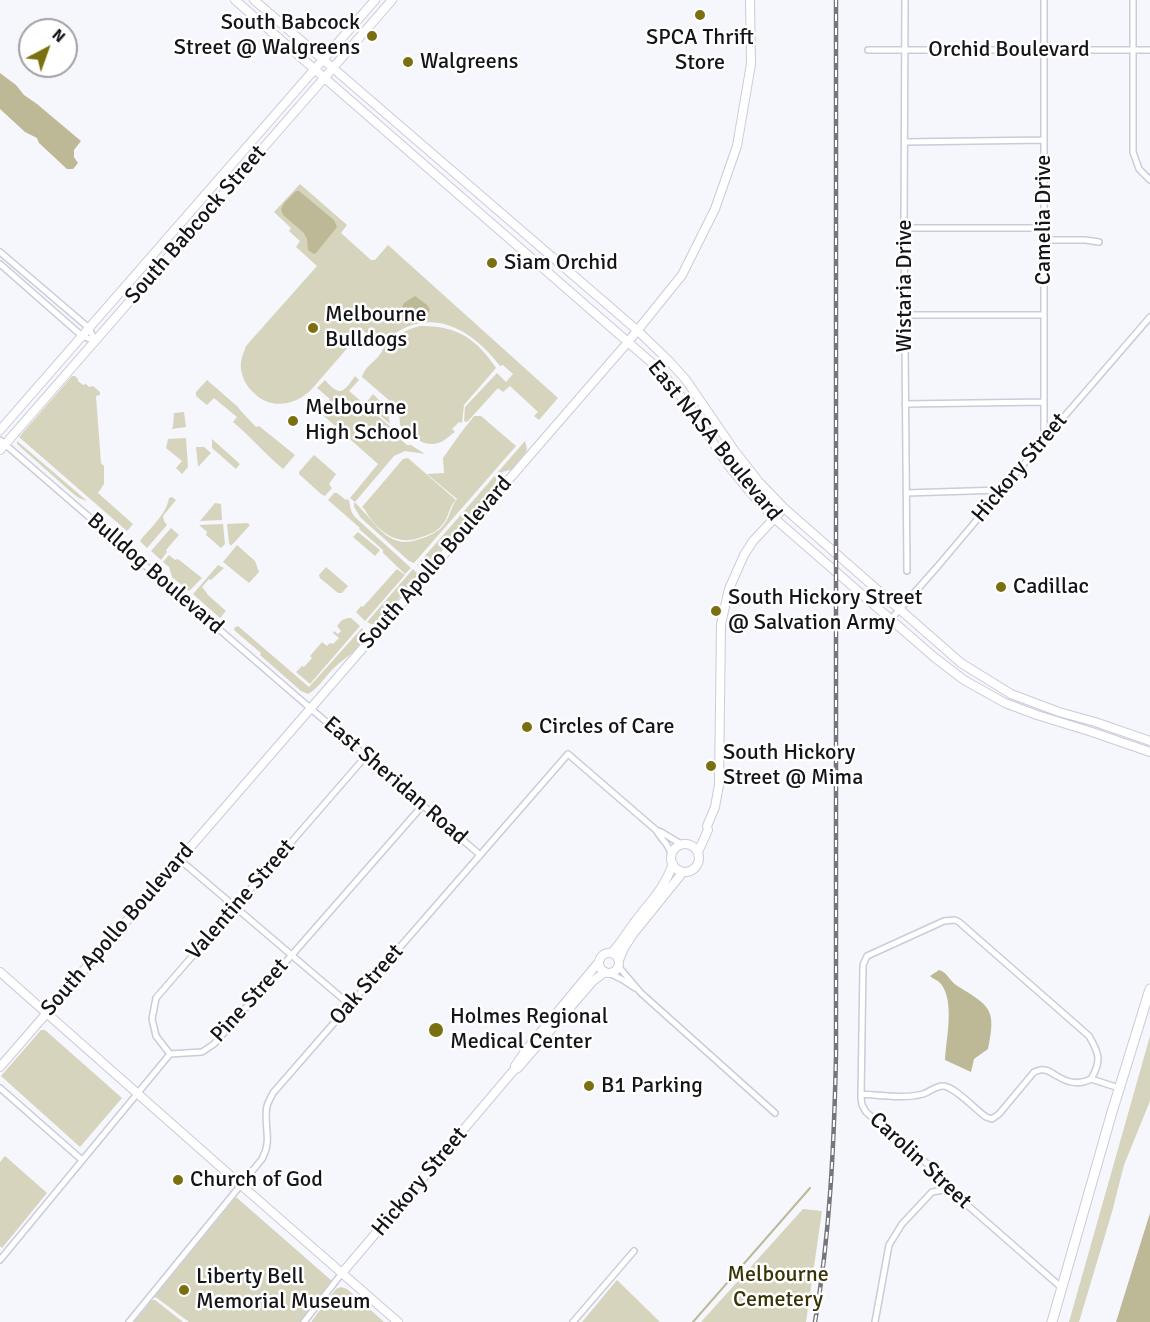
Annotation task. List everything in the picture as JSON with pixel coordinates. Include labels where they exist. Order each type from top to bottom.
[{"type":"main road","name":"East NASA Boulevard","points":[[235,0],[660,370],[691,409],[728,465],[774,518],[933,657],[964,680],[1005,703],[1150,752]]},
{"type":"main road","points":[[254,0],[333,69]]},
{"type":"main road","name":"South Babcock Street","points":[[0,430],[375,0]]},
{"type":"main road","name":"South Babcock Street","points":[[2,445],[392,0]]},
{"type":"main road","name":"South Apollo Boulevard","points":[[0,1067],[638,331],[682,275],[715,209],[737,146],[751,64],[750,0]]},
{"type":"main road","name":"East NASA Boulevard","points":[[333,69],[638,331],[686,380],[734,450],[759,482],[784,508],[961,663],[1011,694],[1150,741]]},
{"type":"main road","points":[[691,409],[702,402]]},
{"type":"main road","points":[[684,844],[694,847],[699,859],[696,866],[683,872],[673,864],[671,854],[674,848],[698,837],[707,826],[715,807],[719,785],[722,624],[729,589],[751,544],[784,508]]},
{"type":"main road","points":[[698,852],[708,830],[707,826]]},
{"type":"main road","points":[[611,953],[661,890],[673,864]]},
{"type":"main road","points":[[618,963],[616,956],[607,952],[598,963],[600,968],[607,973],[615,971],[624,948],[633,934],[683,872]]},
{"type":"main road","name":"Hickory Street","points":[[342,1274],[514,1070],[520,1066],[598,963]]},
{"type":"main road","points":[[0,972],[398,1322]]},
{"type":"main road","name":"Hickory Street","points":[[557,1019],[593,981],[607,973]]},
{"type":"main road","points":[[1052,1322],[1150,989]]},
{"type":"street","name":"Wistaria Drive","points":[[905,0],[907,571]]},
{"type":"street","name":"Camelia Drive","points":[[1044,0],[1044,440]]},
{"type":"street","points":[[1133,0],[1133,152],[1139,169],[1150,180]]},
{"type":"street","name":"Orchid Boulevard","points":[[868,50],[1150,50]]},
{"type":"street","points":[[905,142],[1044,140]]},
{"type":"street","points":[[904,228],[1044,228]]},
{"type":"street","points":[[1044,240],[1099,242]]},
{"type":"street","points":[[0,252],[89,328],[95,341]]},
{"type":"street","points":[[0,264],[82,336],[95,341]]},
{"type":"street","points":[[17,279],[23,272]]},
{"type":"street","points":[[59,316],[66,309]]},
{"type":"street","points":[[905,315],[1044,315]]},
{"type":"street","name":"Hickory Street","points":[[891,620],[1150,317]]},
{"type":"street","points":[[905,404],[1043,402]]},
{"type":"street","name":"Bulldog Boulevard","points":[[2,445],[311,708]]},
{"type":"street","points":[[906,493],[1002,490]]},
{"type":"street","name":"East Sheridan Road","points":[[311,708],[479,854]]},
{"type":"street","name":"Oak Street","points":[[129,1322],[262,1159],[267,1151],[268,1143],[267,1106],[273,1093],[568,754],[656,830],[684,844]]},
{"type":"street","name":"Valentine Street","points":[[170,1054],[156,1036],[152,1019],[156,998],[366,756]]},
{"type":"street","name":"Pine Street","points":[[170,1054],[201,1052],[214,1044],[423,806]]},
{"type":"street","name":"Oak Street","points":[[656,830],[667,843],[671,854]]},
{"type":"street","points":[[179,859],[350,1005]]},
{"type":"street","name":"Carolin Street","points":[[1062,1288],[949,1189],[944,1178],[866,1112],[861,1094],[863,965],[867,956],[944,921],[959,922],[1089,1036],[1097,1050],[1098,1063],[1091,1079]]},
{"type":"street","points":[[618,963],[636,989]]},
{"type":"street","points":[[607,973],[615,975],[636,989],[775,1113]]},
{"type":"street","points":[[0,1260],[170,1054]]},
{"type":"street","points":[[861,1094],[905,1096],[923,1094],[933,1088],[943,1086],[952,1089],[986,1117],[992,1119],[999,1114],[1034,1072],[1042,1069],[1064,1080],[1077,1083],[1091,1079],[1119,1089]]},
{"type":"street","points":[[0,1088],[82,1160]]},
{"type":"street","points":[[875,1322],[889,1245],[902,1224],[932,1192],[949,1189]]},
{"type":"street","points":[[573,1322],[634,1251]]},
{"type":"street","name":"Hickory Street","points":[[304,1322],[342,1274]]},
{"type":"green space","points":[[300,184],[347,225],[341,233],[371,260],[375,260],[388,245],[558,398],[539,420],[534,416],[538,412],[510,386],[503,392],[498,388],[467,422],[464,421],[465,407],[497,373],[506,382],[513,374],[503,365],[500,366],[487,351],[459,329],[427,322],[411,325],[395,333],[379,347],[363,330],[311,390],[291,402],[276,404],[262,399],[252,391],[244,380],[241,369],[241,360],[246,346],[317,266],[296,247],[300,241],[289,231],[291,228],[274,212]]},
{"type":"green space","points":[[420,326],[433,326],[455,331],[481,349],[496,368],[464,405],[462,423],[459,422],[452,429],[455,432],[442,441],[432,444],[422,442],[400,425],[397,407],[362,377],[389,342],[406,331]]},
{"type":"green space","points":[[72,376],[75,376],[83,385],[93,386],[100,392],[100,395],[96,396],[104,484],[98,493],[133,524],[127,531],[19,437]]},
{"type":"green space","points":[[355,376],[359,380],[349,391],[392,429],[396,429],[393,433],[407,445],[425,454],[405,451],[394,456],[355,502],[350,498],[378,464],[316,409],[330,399],[317,388],[325,380],[334,389],[341,391]]},
{"type":"green space","points":[[207,380],[238,407],[256,427],[259,426],[295,455],[283,469],[233,422],[237,417],[214,398],[207,405],[196,396],[196,392]]},
{"type":"green space","points":[[373,394],[387,408],[390,424],[366,403]]},
{"type":"green space","points":[[184,412],[186,427],[171,429],[174,413]]},
{"type":"green space","points":[[474,416],[481,416],[516,446],[414,563],[409,561],[361,518],[354,507],[354,502],[381,531],[397,541],[417,540],[436,532],[445,524],[457,499],[427,474],[444,473],[443,458]]},
{"type":"green space","points":[[186,438],[188,467],[182,474],[176,468],[182,461],[166,448],[168,439]]},
{"type":"green space","points":[[212,439],[240,464],[236,469],[212,448]]},
{"type":"green space","points":[[17,441],[87,501],[70,491],[17,444]]},
{"type":"green space","points":[[525,441],[526,452],[512,469],[499,474],[492,491],[428,566],[425,569],[420,568],[417,565]]},
{"type":"green space","points":[[196,447],[204,447],[211,453],[199,466],[198,466]]},
{"type":"green space","points":[[314,455],[336,474],[329,484],[332,488],[325,496],[299,474]]},
{"type":"green space","points":[[408,458],[456,500],[438,529],[419,538],[404,540],[385,533],[362,507],[403,459]]},
{"type":"green space","points":[[334,493],[348,499],[356,518],[411,568],[405,574],[383,553],[383,550],[328,500]]},
{"type":"green space","points":[[169,498],[176,500],[163,516],[167,525],[147,548],[140,541],[161,516]]},
{"type":"green space","points":[[215,503],[221,504],[222,520],[200,521]]},
{"type":"green space","points":[[247,523],[250,525],[231,546],[227,524]]},
{"type":"green space","points":[[223,524],[225,544],[221,548],[206,535],[207,532],[199,525]]},
{"type":"green space","points":[[171,528],[179,535],[161,560],[151,551]]},
{"type":"green space","points":[[358,532],[380,550],[375,556],[353,537]]},
{"type":"green space","points":[[237,545],[255,561],[259,572],[249,583],[223,562]]},
{"type":"green space","points":[[169,555],[175,560],[178,559],[202,578],[189,591],[172,577],[169,567],[163,562]]},
{"type":"green space","points":[[218,565],[224,568],[202,587],[226,611],[220,618],[193,594]]},
{"type":"green space","points":[[326,567],[348,586],[342,593],[338,593],[320,578],[319,575]]},
{"type":"green space","points":[[397,569],[405,575],[365,621],[356,612]]},
{"type":"green space","points":[[413,569],[419,575],[377,623],[367,622]]},
{"type":"green space","points":[[348,618],[360,626],[310,684],[296,672],[312,658],[310,656],[322,642],[327,646],[339,638],[333,633],[334,631],[338,634],[341,631],[337,626],[342,620]]},
{"type":"green space","points":[[238,626],[309,687],[362,628],[364,637],[357,648],[308,694],[301,691],[235,631],[234,628]]},
{"type":"green space","points":[[41,1030],[45,1030],[122,1098],[80,1147],[1,1076]]},
{"type":"green space","points":[[1150,1036],[1150,1101],[1124,1165],[1079,1322],[1069,1322]]},
{"type":"green space","points":[[5,1156],[47,1193],[2,1248],[0,1246],[0,1162]]},
{"type":"green space","points":[[236,1197],[332,1281],[300,1322],[189,1322],[154,1297]]},
{"type":"green space","name":"Melbourne Cemetery","points":[[803,1209],[822,1211],[806,1322],[701,1322]]},
{"type":"green space","points":[[617,1280],[660,1322],[582,1322]]},
{"type":"green space","points":[[341,1287],[347,1289],[384,1322],[311,1322],[336,1289]]},
{"type":"green space","points":[[152,1300],[155,1300],[183,1322],[134,1322]]},
{"type":"shaded area","points":[[0,73],[81,141],[74,150],[74,157],[78,163],[73,169],[67,169],[39,143],[37,138],[25,132],[0,109]]},
{"type":"shaded area","points":[[296,191],[299,191],[334,220],[337,227],[314,254],[308,250],[304,233],[283,215],[281,209]]},
{"type":"shaded area","points":[[415,296],[427,305],[430,310],[428,313],[402,315],[401,309],[404,303]]},
{"type":"shaded area","points":[[939,970],[944,972],[956,985],[983,1003],[991,1016],[988,1049],[974,1059],[971,1072],[945,1060],[949,1021],[948,1001],[941,984],[930,976]]},
{"type":"shaded area","points":[[1150,1213],[1150,1322],[1116,1322]]},
{"type":"waterway","points":[[693,1322],[810,1188]]},
{"type":"railway","points":[[815,1322],[830,1189],[836,1056],[836,0]]},
{"type":"place","name":"SPCA Thrift Store","points":[[700,15]]},
{"type":"place","name":"South Babcock Street @ Walgreens","points":[[372,36]]},
{"type":"place","name":"Walgreens","points":[[408,62]]},
{"type":"place","name":"Siam Orchid","points":[[492,263]]},
{"type":"place","name":"Melbourne Bulldogs","points":[[313,328]]},
{"type":"place","name":"Melbourne High School","points":[[293,421]]},
{"type":"place","name":"Cadillac","points":[[1001,587]]},
{"type":"place","name":"South Hickory Street @ Salvation Army","points":[[716,611]]},
{"type":"place","name":"Circles of Care","points":[[527,727]]},
{"type":"place","name":"South Hickory Street @ Mima","points":[[711,766]]},
{"type":"place","name":"Holmes Regional Medical Center","points":[[436,1030]]},
{"type":"place","name":"B1 Parking","points":[[589,1086]]},
{"type":"place","name":"Church of God","points":[[178,1180]]},
{"type":"place","name":"Liberty Bell Memorial Museum","points":[[184,1290]]}]
